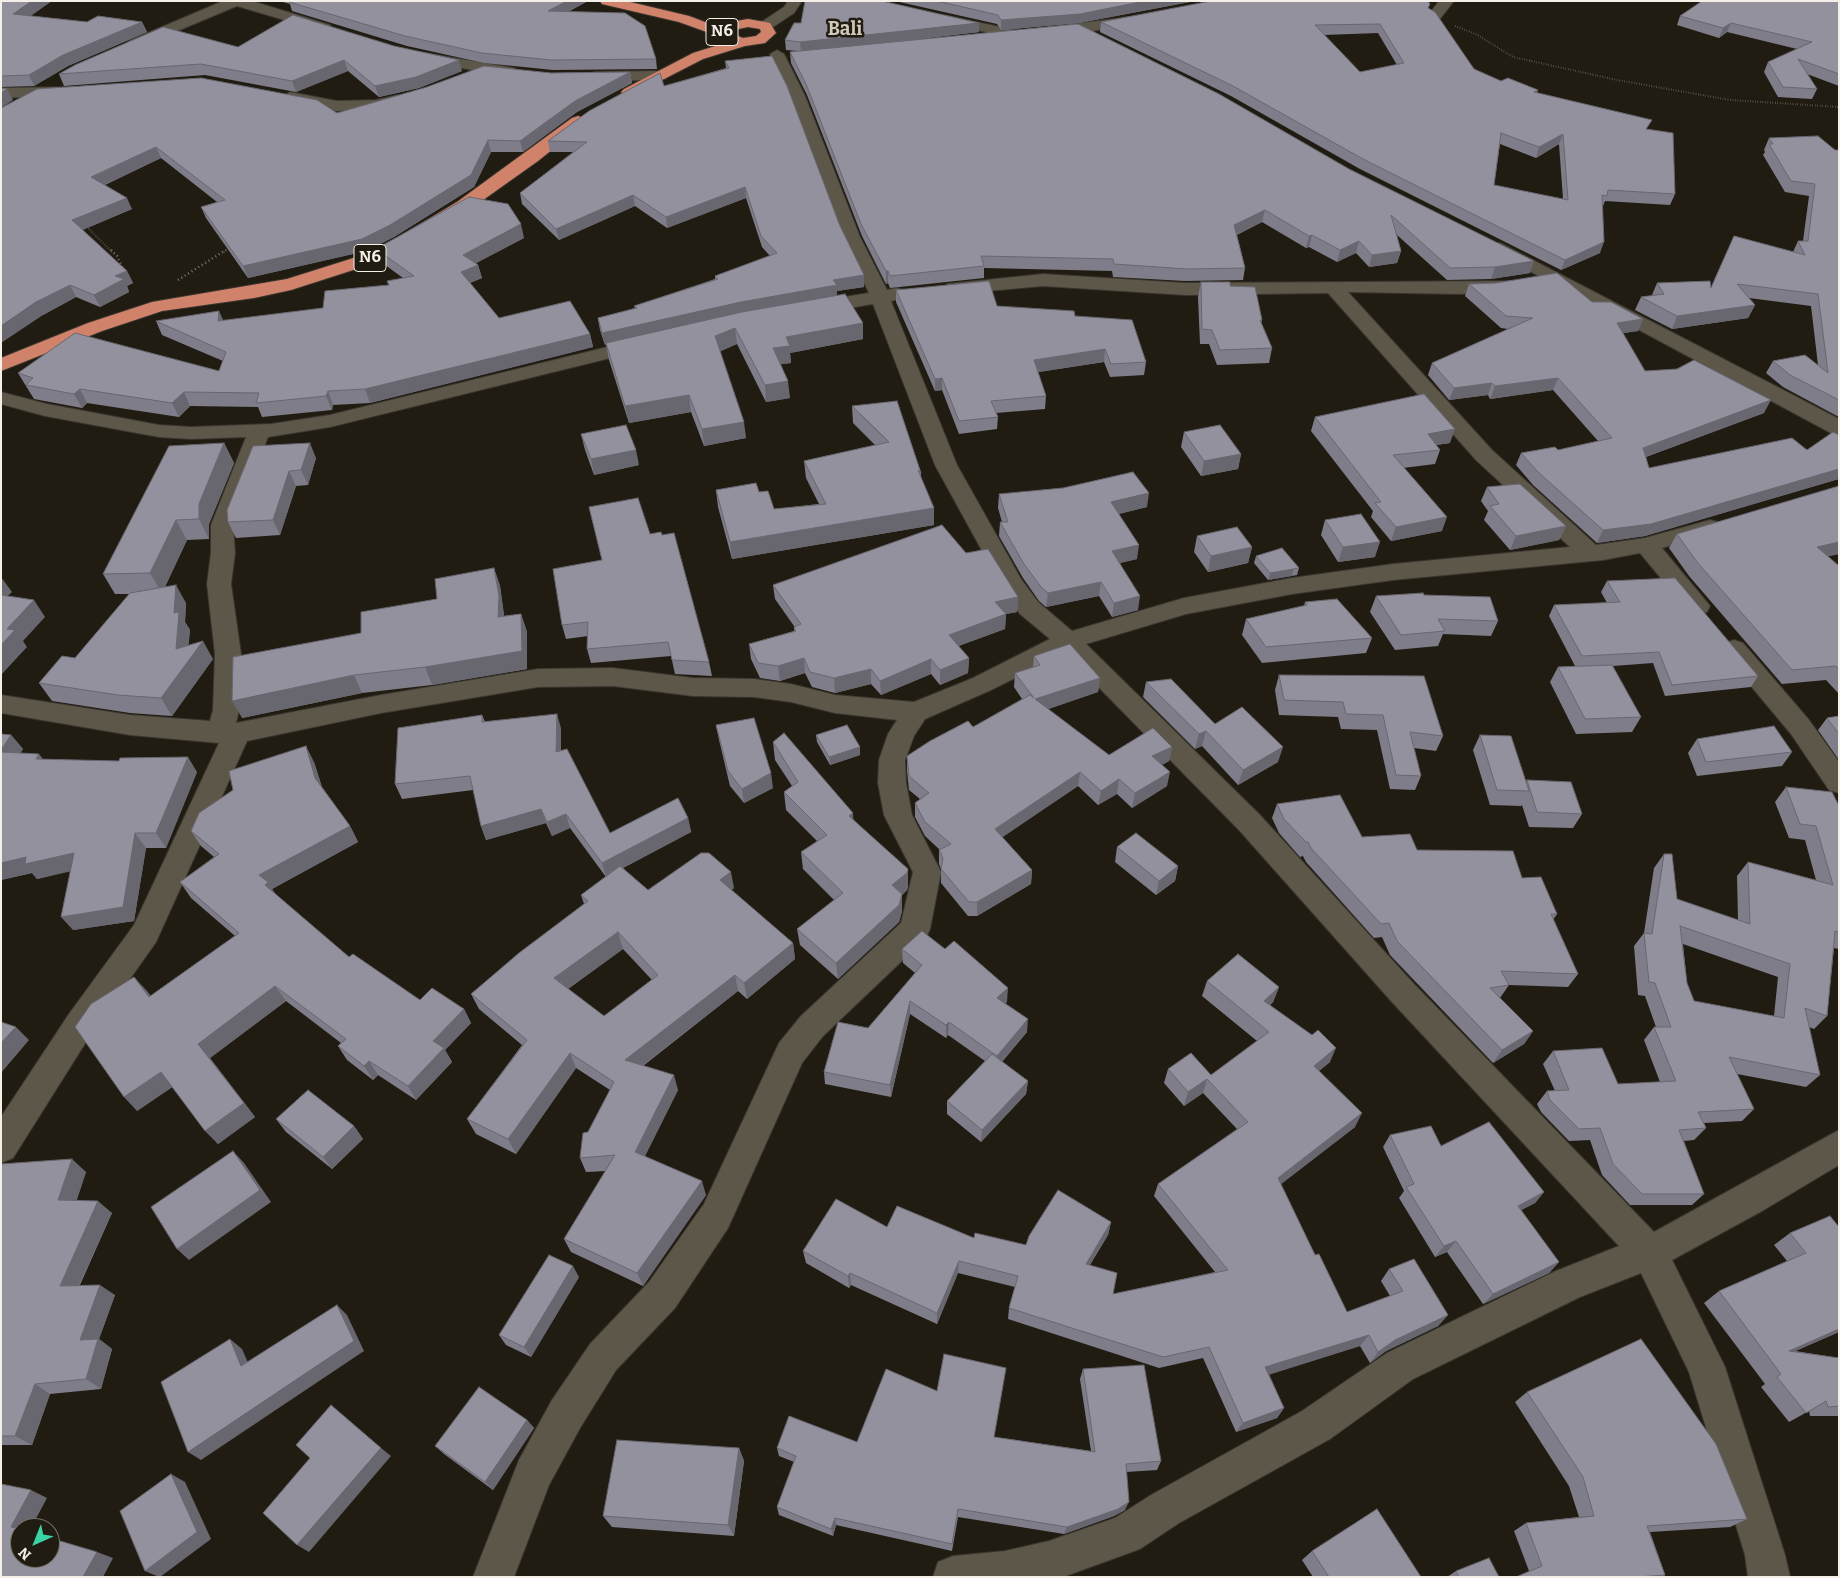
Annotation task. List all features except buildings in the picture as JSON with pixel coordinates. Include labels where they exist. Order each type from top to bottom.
[{"type":"highway","name":"N6","points":[[608,1],[684,19],[738,24],[748,23],[765,26],[769,33],[766,37],[698,56],[616,99]]},
{"type":"highway","name":"N6","points":[[684,19],[722,34],[733,41],[747,42]]},
{"type":"highway","name":"N6","points":[[698,56],[722,34],[724,29],[738,24]]},
{"type":"highway","name":"N6","points":[[1,365],[134,313],[159,306],[254,292],[292,284],[369,259],[402,243],[463,206],[592,112]]},
{"type":"street","points":[[124,48],[236,1],[341,34]]},
{"type":"street","points":[[765,26],[789,10],[795,1]]},
{"type":"street","points":[[1434,17],[1447,1]]},
{"type":"street","points":[[932,16],[1026,33]]},
{"type":"street","points":[[970,39],[1079,30],[1148,18]]},
{"type":"street","points":[[1079,30],[1104,42]]},
{"type":"street","points":[[747,42],[786,56],[797,96],[850,236],[880,296],[937,436],[946,465],[997,559],[1029,608],[1068,641],[1249,822],[1403,993],[1650,1252],[1706,1367],[1765,1555],[1769,1577]]},
{"type":"street","points":[[412,54],[484,70],[533,75]]},
{"type":"street","points":[[462,79],[484,70]]},
{"type":"street","points":[[15,107],[66,75]]},
{"type":"street","points":[[576,78],[660,76]]},
{"type":"street","points":[[1,93],[35,94],[82,91]]},
{"type":"street","points":[[278,95],[337,106],[376,104],[410,97]]},
{"type":"street","points":[[1488,241],[1839,428]]},
{"type":"street","points":[[798,311],[880,296],[1043,280],[1185,289],[1491,287],[1556,277]]},
{"type":"street","points":[[1334,288],[1484,455],[1589,552]]},
{"type":"street","points":[[1,398],[45,410],[159,430],[191,433],[260,430],[330,421],[529,370],[665,339]]},
{"type":"street","points":[[1,1147],[80,1024],[145,933],[228,733],[226,710],[228,654],[219,584],[223,553],[222,525],[239,478],[260,430]]},
{"type":"street","points":[[1,704],[130,725],[228,733],[381,704],[538,678],[613,677],[693,687],[754,688],[791,693],[835,704],[916,712],[982,684],[1068,641],[1184,606],[1292,586],[1393,572],[1646,545],[1732,521]]},
{"type":"street","points":[[1646,545],[1800,727],[1839,784]]},
{"type":"street","points":[[493,1577],[533,1474],[566,1414],[603,1357],[662,1295],[716,1216],[790,1053],[812,1026],[916,929],[927,872],[898,815],[892,783],[892,760],[901,734],[916,712]]},
{"type":"street","points":[[953,1577],[1005,1572],[1049,1561],[1126,1535],[1165,1509],[1316,1425],[1400,1366],[1569,1284],[1650,1252],[1750,1200],[1839,1146]]},
{"type":"path","points":[[1434,17],[1476,34],[1513,57],[1617,80],[1730,100],[1839,108]]},
{"type":"path","points":[[78,222],[87,226],[117,256],[134,292],[134,313]]},
{"type":"path","points":[[159,306],[153,297],[228,249]]},
{"type":"district","name":"Bali","points":[[845,30]]}]
